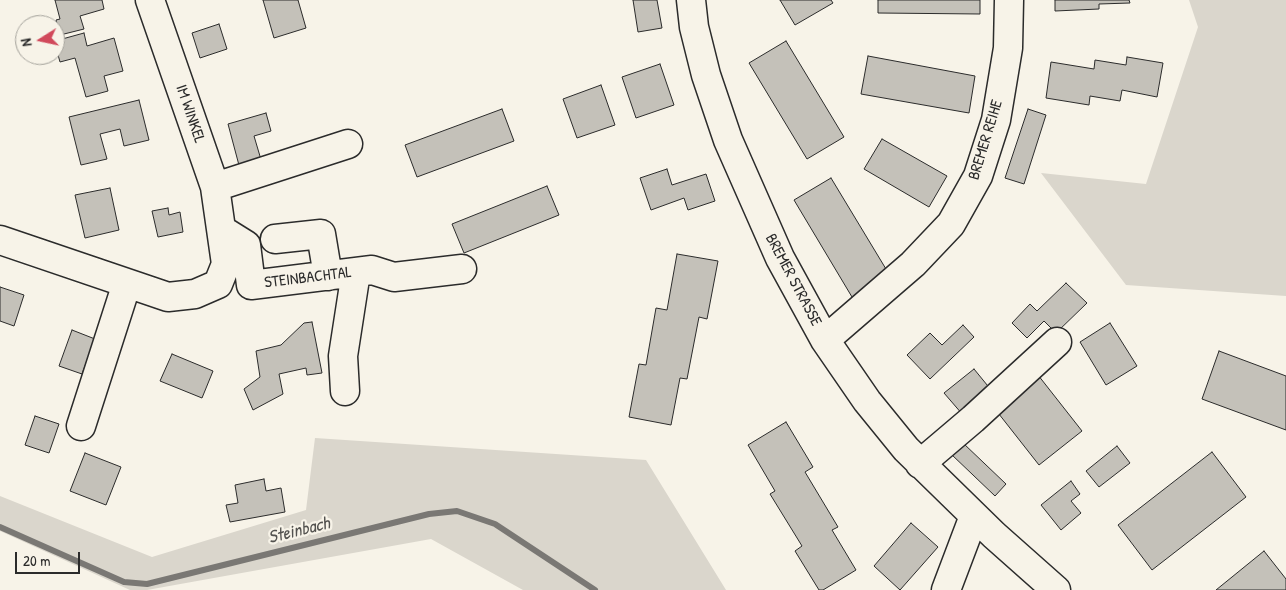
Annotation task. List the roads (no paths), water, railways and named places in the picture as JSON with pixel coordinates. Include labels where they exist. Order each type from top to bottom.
[{"type":"street","name":"IM WINKEL","points":[[150,0],[215,187],[222,230]]},
{"type":"street","name":"BREMER STRASSE","points":[[691,0],[694,27],[706,75],[728,140],[767,231],[825,340],[867,401],[920,464],[1056,590]]},
{"type":"street","name":"BREMER REIHE","points":[[825,340],[913,264],[951,224],[978,176],[996,120],[1008,48],[1009,0]]},
{"type":"street","points":[[215,187],[348,144]]},
{"type":"street","points":[[0,240],[168,297],[195,294],[218,284],[226,264],[222,230]]},
{"type":"street","name":"STEINBACHTAL","points":[[222,230],[246,245],[251,285],[372,270],[394,277],[462,269]]},
{"type":"street","points":[[275,239],[322,234],[328,276]]},
{"type":"street","points":[[345,391],[343,356],[356,272]]},
{"type":"street","points":[[81,426],[127,283]]},
{"type":"street","points":[[920,464],[974,419],[1057,342]]},
{"type":"street","points":[[946,590],[974,516]]},
{"type":"waterway","name":"Steinbach","points":[[0,527],[124,582],[147,584],[429,514],[457,511],[495,524],[595,590]]}]
